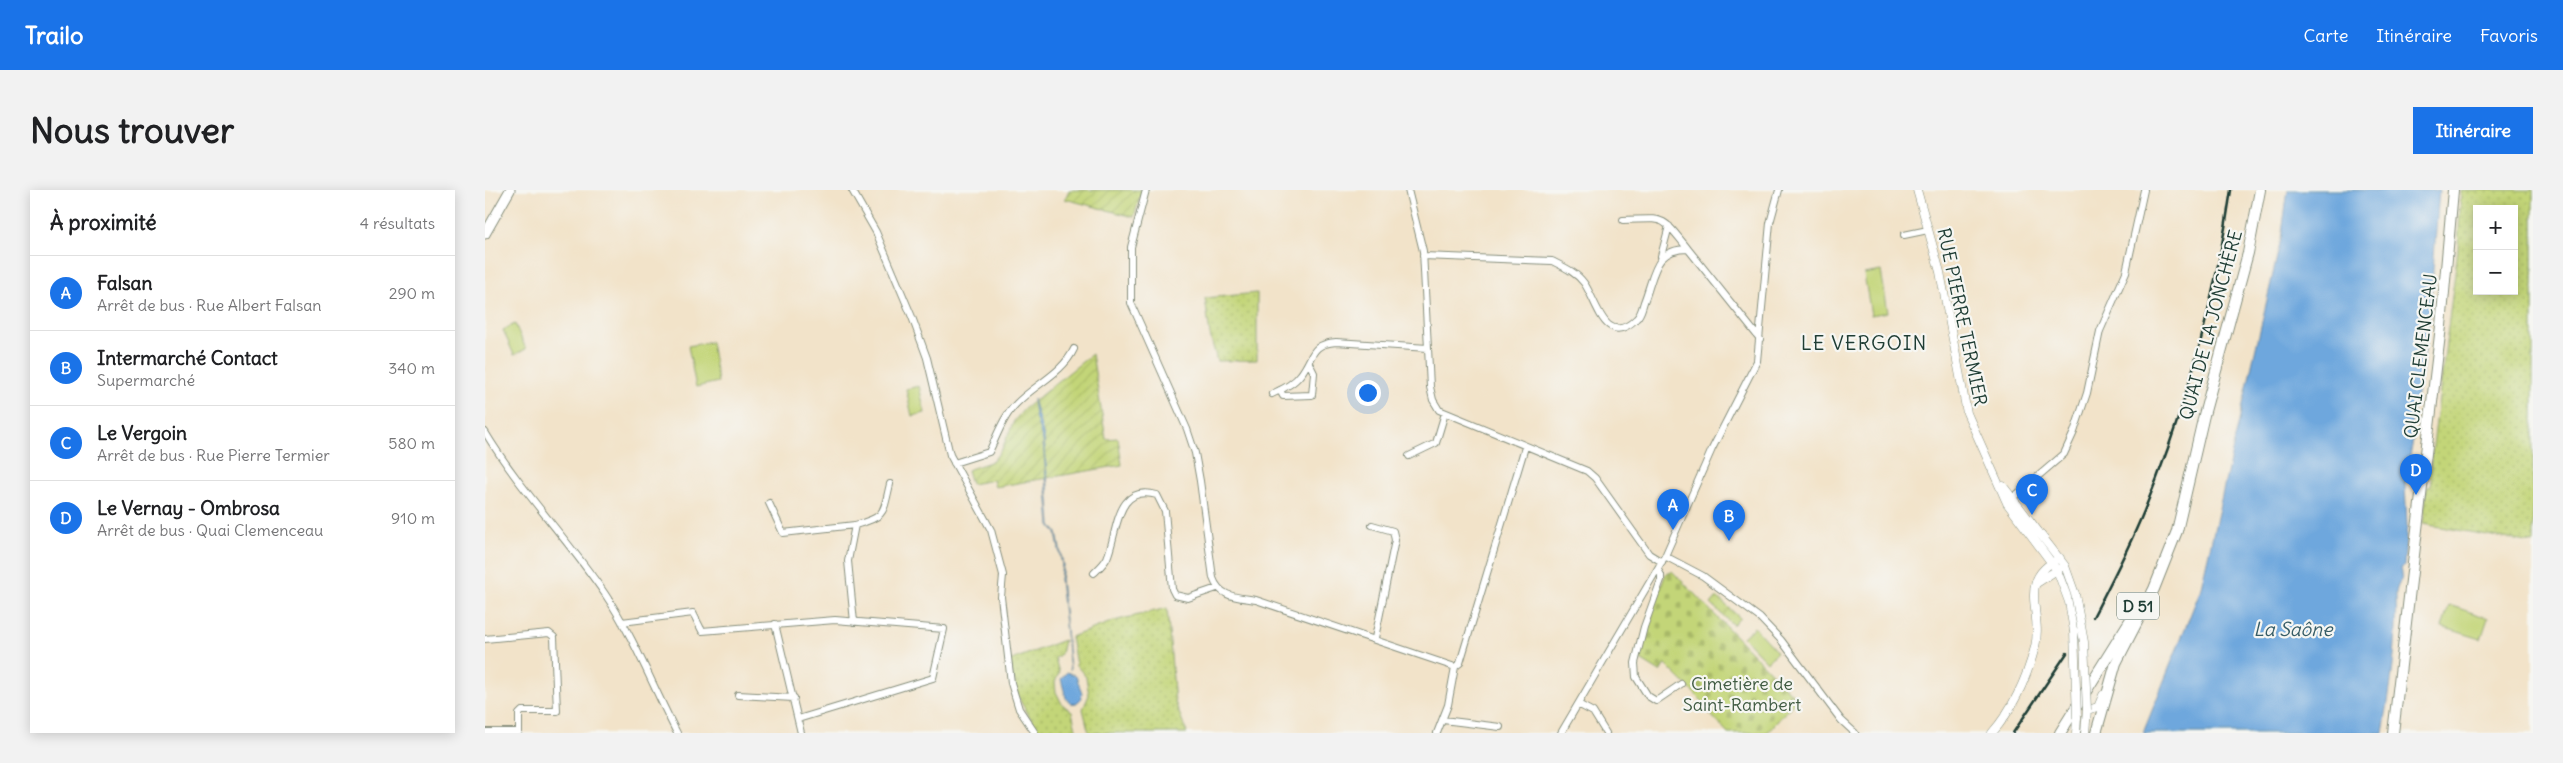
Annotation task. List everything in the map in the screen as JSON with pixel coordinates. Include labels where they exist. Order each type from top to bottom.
[{"type":"main road","points":[[485,234],[509,190]]},
{"type":"main road","name":"QUAI DE LA JONCHÈRE","points":[[2191,468],[2248,253],[2260,190]]},
{"type":"main road","name":"QUAI CLEMENCEAU","points":[[2393,733],[2441,326],[2453,190]]},
{"type":"main road","name":"D 51","points":[[2096,733],[2116,663],[2154,589],[2177,531],[2191,468]]},
{"type":"main road","name":"D 51","points":[[2060,733],[2123,633],[2149,586],[2164,551],[2191,468]]},
{"type":"street","points":[[852,190],[876,232],[912,317],[927,358],[953,463],[991,530],[1003,575],[1001,597],[1011,683],[1019,709],[1035,733]]},
{"type":"street","points":[[1146,190],[1131,247],[1131,303],[1187,430],[1195,453],[1213,578],[1217,588],[1229,596],[1256,600],[1375,638],[1455,667]]},
{"type":"street","points":[[1408,190],[1423,256],[1433,400],[1439,410],[1591,475],[1649,554],[1703,576],[1760,618],[1781,640],[1841,720],[1855,733]]},
{"type":"street","points":[[1561,733],[1658,570],[1713,449],[1757,361],[1769,223],[1779,190]]},
{"type":"street","name":"RUE PIERRE TERMIER","points":[[1917,190],[1940,272],[1967,413],[2009,501],[2057,560],[2065,566],[2075,594],[2084,642],[2087,710],[2085,733]]},
{"type":"street","points":[[2009,501],[2064,454],[2074,432],[2087,394],[2100,331],[2126,272],[2144,190]]},
{"type":"street","points":[[1623,220],[1661,219],[1669,226],[1760,339]]},
{"type":"street","points":[[1423,256],[1552,261],[1569,269],[1584,283],[1604,322],[1617,328],[1629,326],[1639,316],[1661,256],[1669,226]]},
{"type":"street","points":[[1903,235],[1928,230]]},
{"type":"street","points":[[1661,256],[1673,249],[1687,249]]},
{"type":"street","points":[[1272,394],[1300,376],[1316,348],[1328,343],[1428,348]]},
{"type":"street","points":[[953,463],[989,452],[1007,415],[1016,404],[1069,360],[1075,349]]},
{"type":"street","points":[[1279,390],[1283,396],[1312,395],[1314,373],[1309,362]]},
{"type":"street","points":[[1409,456],[1436,443],[1445,413]]},
{"type":"street","points":[[485,432],[505,466],[605,594],[622,622],[677,733]]},
{"type":"street","points":[[1455,667],[1460,663],[1476,614],[1525,447]]},
{"type":"street","points":[[769,503],[783,533],[855,525],[875,520],[883,511],[890,484]]},
{"type":"street","points":[[1095,573],[1107,559],[1122,507],[1135,496],[1149,493],[1157,495],[1165,511],[1175,595],[1188,598],[1217,588]]},
{"type":"street","points":[[854,622],[848,561],[855,525]]},
{"type":"street","points":[[1372,525],[1393,531],[1395,540],[1375,638]]},
{"type":"street","points":[[1992,733],[2004,720],[2016,697],[2035,646],[2037,627],[2033,607],[2037,583],[2045,567],[2057,560]]},
{"type":"street","name":"RUE PIERRE TERMIER","points":[[2057,560],[2057,570],[2069,602],[2077,658],[2076,733]]},
{"type":"street","points":[[2037,583],[2065,566]]},
{"type":"street","points":[[1658,570],[1661,580],[1644,627],[1635,663],[1636,677],[1648,696],[1656,701],[1659,709]]},
{"type":"street","points":[[622,622],[693,613],[702,631],[835,620],[943,629],[933,678],[798,719]]},
{"type":"street","points":[[775,624],[801,733]]},
{"type":"street","points":[[485,639],[549,633],[554,637],[557,711],[522,711],[519,714],[519,732],[485,732]]},
{"type":"street","points":[[2087,710],[2093,710],[2098,707],[2116,663]]},
{"type":"street","points":[[1437,733],[1443,720],[1455,674],[1455,667]]},
{"type":"street","points":[[1656,701],[1681,684]]},
{"type":"street","name":"RUE PIERRE TERMIER","points":[[2078,690],[2083,708],[2087,710]]},
{"type":"street","points":[[737,695],[793,698]]},
{"type":"street","points":[[1578,704],[1593,712],[1606,733]]},
{"type":"street","points":[[1443,720],[1500,727]]},
{"type":"green space","points":[[1069,190],[1142,190],[1134,217],[1065,199]]},
{"type":"green space","points":[[2461,190],[2533,190],[2533,543],[2423,524],[2427,488],[2431,485],[2432,480],[2429,477],[2458,249]]},
{"type":"green space","points":[[1881,271],[1888,312],[1871,315],[1864,274]]},
{"type":"green space","points":[[1257,293],[1257,360],[1217,361],[1210,335],[1205,298]]},
{"type":"green space","points":[[515,324],[526,349],[514,355],[503,330]]},
{"type":"green space","points":[[711,342],[718,382],[696,387],[688,346]]},
{"type":"green space","points":[[1092,354],[1106,439],[1118,438],[1122,465],[995,487],[993,480],[971,484],[967,470],[993,461],[1002,449],[1014,421],[1024,409]]},
{"type":"green space","points":[[919,386],[925,413],[912,416],[906,389]]},
{"type":"green space","name":"Cimetière de Saint-Rambert","points":[[1672,571],[1797,699],[1767,733],[1728,733],[1708,712],[1706,705],[1665,664],[1660,672],[1639,659],[1650,616],[1666,573]]},
{"type":"green space","points":[[1717,597],[1740,618],[1733,625],[1711,604]]},
{"type":"green space","points":[[2449,605],[2488,618],[2481,639],[2442,627]]},
{"type":"green space","points":[[1167,608],[1175,702],[1187,733],[1089,733],[1083,709],[1089,695],[1086,677],[1076,665],[1071,637],[1114,621]]},
{"type":"green space","points":[[1754,627],[1777,652],[1767,662],[1743,637]]},
{"type":"green space","points":[[1064,640],[1061,654],[1055,658],[1059,673],[1055,682],[1056,692],[1062,704],[1072,712],[1077,733],[1039,733],[1018,697],[1009,661]]},
{"type":"water","name":"La Saône","points":[[2288,190],[2439,190],[2430,311],[2422,373],[2411,419],[2413,440],[2405,485],[2407,525],[2404,565],[2401,569],[2402,575],[2396,591],[2395,646],[2383,733],[2143,733],[2200,591],[2281,239]]},
{"type":"water","points":[[1033,399],[1044,437],[1051,525],[1057,533],[1063,565],[1061,579],[1070,670],[1060,579],[1062,565],[1056,533],[1050,525],[1043,441],[1035,416]]},
{"type":"water","points":[[1067,672],[1076,676],[1082,694],[1080,700],[1075,704],[1070,703],[1066,698],[1061,679]]},
{"type":"railway","points":[[2093,617],[2138,525],[2186,394],[2208,313],[2231,190]]},
{"type":"railway","points":[[2013,733],[2067,653]]},
{"type":"place","name":"Le Vernay - Ombrosa","points":[[2416,495]]},
{"type":"place","name":"Le Vergoin","points":[[2032,515]]},
{"type":"place","name":"Falsan","points":[[1673,530]]},
{"type":"place","name":"Intermarché Contact","points":[[1729,541]]},
{"type":"district","name":"LE VERGOIN","points":[[1864,343]]}]
